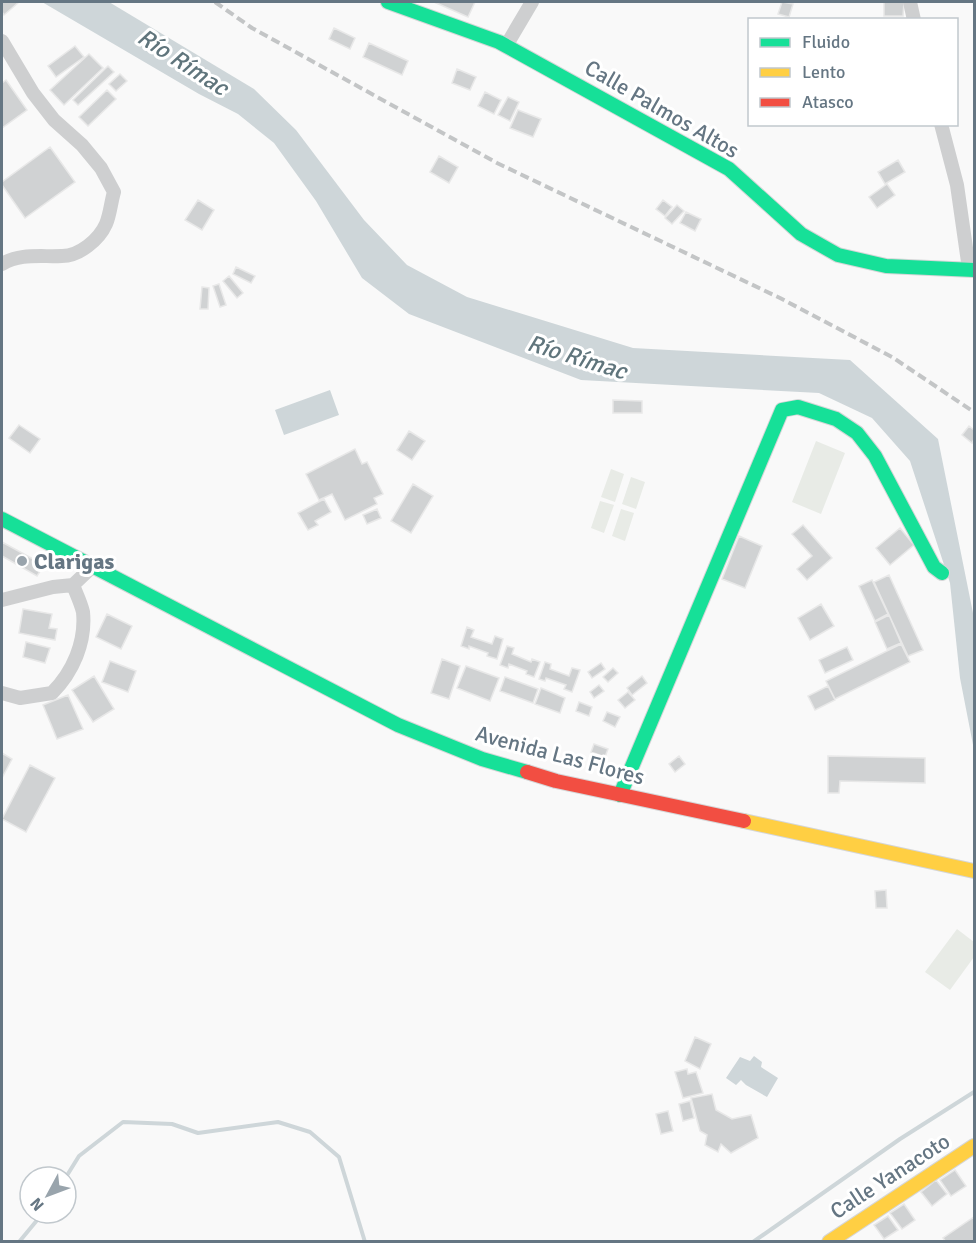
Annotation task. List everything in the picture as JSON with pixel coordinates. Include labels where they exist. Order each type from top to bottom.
[{"type":"main road","name":"Calle Palmos Altos","points":[[388,2],[506,46],[729,169],[801,234],[838,255],[886,266],[972,269]]},
{"type":"main road","points":[[620,795],[782,410],[798,407],[836,420],[857,433],[875,456],[934,567],[942,573]]},
{"type":"main road","name":"Avenida Las Flores","points":[[2,519],[398,725],[482,759],[556,781],[975,871]]},
{"type":"main road","name":"Calle Yanacoto","points":[[829,1242],[975,1146]]},
{"type":"street","points":[[506,46],[532,2]]},
{"type":"street","points":[[910,2],[914,18]]},
{"type":"street","points":[[2,41],[33,93],[54,120],[82,145],[101,168],[114,192],[106,225],[90,245],[65,256],[38,255],[10,259],[2,264]]},
{"type":"street","points":[[942,126],[957,185],[972,269]]},
{"type":"street","points":[[2,600],[53,586],[73,585],[93,566]]},
{"type":"street","points":[[2,693],[20,698],[52,693],[72,669],[82,638],[82,610],[73,585]]},
{"type":"shaded area","points":[[816,441],[845,453],[821,514],[792,502]]},
{"type":"shaded area","points":[[611,469],[624,474],[615,502],[601,497]]},
{"type":"shaded area","points":[[631,477],[645,482],[636,509],[622,504]]},
{"type":"shaded area","points":[[600,501],[614,505],[604,533],[591,528]]},
{"type":"shaded area","points":[[621,509],[634,513],[625,541],[612,536]]},
{"type":"shaded area","points":[[957,929],[974,942],[974,957],[950,990],[925,972]]},
{"type":"water","name":"Río Rímac","points":[[42,2],[109,2],[254,89],[296,130],[364,220],[407,265],[467,297],[633,348],[850,360],[938,439],[974,618],[974,750],[960,678],[950,583],[910,461],[872,418],[819,393],[581,380],[409,314],[362,278],[316,201],[274,143],[238,114],[199,94]]},
{"type":"water","points":[[330,390],[339,415],[284,435],[275,410]]},
{"type":"water","points":[[754,1056],[762,1062],[761,1067],[778,1078],[767,1097],[741,1080],[736,1085],[726,1078],[740,1057],[750,1061]]},
{"type":"building","points":[[2,2],[19,2],[4,15]]},
{"type":"building","points":[[434,2],[475,2],[468,17]]},
{"type":"building","points":[[782,2],[793,4],[789,17],[778,14]]},
{"type":"building","points":[[884,2],[904,2],[903,16],[884,16]]},
{"type":"building","points":[[334,28],[355,38],[350,49],[329,39]]},
{"type":"building","points":[[369,43],[408,61],[402,75],[363,57]]},
{"type":"building","points":[[75,46],[84,57],[56,77],[48,66]]},
{"type":"building","points":[[89,54],[103,68],[64,105],[50,90]]},
{"type":"building","points":[[108,66],[114,72],[78,105],[73,100]]},
{"type":"building","points":[[457,69],[476,77],[470,90],[452,83]]},
{"type":"building","points":[[120,74],[127,81],[116,91],[109,84]]},
{"type":"building","points":[[6,80],[27,110],[2,128],[2,83]]},
{"type":"building","points":[[107,90],[116,99],[88,126],[79,117]]},
{"type":"building","points":[[485,92],[501,100],[494,114],[478,106]]},
{"type":"building","points":[[508,97],[519,102],[510,121],[498,115]]},
{"type":"building","points":[[518,110],[541,119],[533,137],[510,128]]},
{"type":"building","points":[[50,147],[75,182],[25,218],[2,182]]},
{"type":"building","points":[[439,156],[458,167],[449,183],[430,172]]},
{"type":"building","points":[[898,160],[905,172],[885,184],[878,172]]},
{"type":"building","points":[[887,184],[895,195],[877,208],[869,197]]},
{"type":"building","points":[[198,200],[214,210],[202,230],[185,220]]},
{"type":"building","points":[[663,200],[672,207],[665,216],[656,209]]},
{"type":"building","points":[[677,205],[684,211],[672,224],[665,218]]},
{"type":"building","points":[[686,212],[701,219],[695,231],[680,223]]},
{"type":"building","points":[[236,267],[255,276],[251,283],[233,274]]},
{"type":"building","points":[[229,276],[243,293],[237,298],[223,281]]},
{"type":"building","points":[[219,284],[226,305],[220,307],[213,286]]},
{"type":"building","points":[[202,287],[209,288],[208,309],[200,309]]},
{"type":"building","points":[[613,400],[642,401],[642,413],[613,413]]},
{"type":"building","points":[[19,425],[40,439],[30,453],[9,438]]},
{"type":"building","points":[[969,426],[974,430],[972,443],[962,435]]},
{"type":"building","points":[[409,431],[425,441],[412,460],[397,450]]},
{"type":"building","points":[[355,449],[362,464],[367,462],[383,494],[374,498],[377,504],[345,520],[332,494],[319,500],[306,474]]},
{"type":"building","points":[[413,484],[433,496],[411,533],[391,521]]},
{"type":"building","points":[[324,499],[331,512],[315,521],[318,525],[308,530],[298,513]]},
{"type":"building","points":[[377,509],[381,518],[367,524],[363,515]]},
{"type":"building","points":[[803,525],[832,558],[807,580],[797,569],[812,556],[792,534]]},
{"type":"building","points":[[900,528],[914,545],[890,565],[876,548]]},
{"type":"building","points":[[739,536],[762,546],[745,588],[722,579]]},
{"type":"building","name":"Clarigas","points":[[2,542],[44,565],[37,576],[2,556]]},
{"type":"building","points":[[889,575],[923,650],[908,656],[874,582]]},
{"type":"building","points":[[872,580],[888,614],[875,621],[859,586]]},
{"type":"building","points":[[821,604],[834,626],[810,640],[798,618]]},
{"type":"building","points":[[23,609],[52,614],[49,628],[57,629],[55,640],[19,633]]},
{"type":"building","points":[[107,614],[132,626],[121,649],[96,637]]},
{"type":"building","points":[[889,615],[901,643],[887,649],[875,622]]},
{"type":"building","points":[[467,627],[474,630],[471,637],[492,644],[495,636],[503,639],[497,659],[469,646],[469,649],[461,646]]},
{"type":"building","points":[[26,642],[50,648],[45,663],[23,657]]},
{"type":"building","points":[[901,644],[910,662],[835,699],[826,681]]},
{"type":"building","points":[[507,646],[514,648],[512,654],[531,662],[532,659],[540,662],[534,677],[526,674],[527,671],[509,664],[508,668],[500,665]]},
{"type":"building","points":[[847,647],[853,660],[825,673],[819,660]]},
{"type":"building","points":[[442,659],[460,666],[449,699],[431,693]]},
{"type":"building","points":[[110,661],[136,671],[128,692],[102,682]]},
{"type":"building","points":[[545,662],[551,664],[550,669],[569,676],[572,668],[580,670],[572,692],[564,689],[566,685],[546,678],[545,681],[539,679]]},
{"type":"building","points":[[601,663],[605,669],[592,678],[588,672]]},
{"type":"building","points":[[466,666],[499,678],[490,701],[457,688]]},
{"type":"building","points":[[613,668],[618,673],[608,682],[603,677]]},
{"type":"building","points":[[94,676],[114,709],[93,722],[72,690]]},
{"type":"building","points":[[642,676],[647,683],[632,695],[627,688]]},
{"type":"building","points":[[505,677],[538,689],[533,703],[500,691]]},
{"type":"building","points":[[599,685],[604,691],[594,698],[590,692]]},
{"type":"building","points":[[828,686],[835,700],[815,710],[808,696]]},
{"type":"building","points":[[541,688],[565,698],[560,713],[535,704]]},
{"type":"building","points":[[628,692],[635,700],[625,708],[618,700]]},
{"type":"building","points":[[68,695],[83,729],[57,739],[43,705]]},
{"type":"building","points":[[579,702],[592,707],[589,716],[576,711]]},
{"type":"building","points":[[607,712],[620,717],[615,727],[603,721]]},
{"type":"building","points":[[594,744],[608,749],[605,757],[591,752]]},
{"type":"building","points":[[2,753],[12,759],[2,778]]},
{"type":"building","points":[[679,756],[685,764],[675,772],[669,764]]},
{"type":"building","points":[[828,756],[925,758],[925,783],[840,781],[839,793],[828,793]]},
{"type":"building","points":[[30,765],[55,778],[26,832],[2,819]]},
{"type":"building","points":[[886,890],[887,908],[876,908],[875,891]]},
{"type":"building","points":[[695,1037],[711,1044],[700,1069],[685,1061]]},
{"type":"building","points":[[687,1069],[688,1074],[696,1072],[703,1093],[683,1098],[675,1072]]},
{"type":"building","points":[[712,1094],[716,1110],[732,1119],[751,1115],[758,1138],[731,1153],[721,1144],[718,1152],[705,1145],[707,1135],[700,1131],[691,1098]]},
{"type":"building","points":[[690,1101],[694,1118],[683,1121],[679,1104]]},
{"type":"building","points":[[668,1111],[673,1131],[661,1134],[656,1114]]},
{"type":"building","points":[[955,1170],[966,1186],[951,1196],[940,1180]]},
{"type":"building","points":[[936,1180],[947,1194],[932,1206],[921,1192]]},
{"type":"building","points":[[904,1204],[915,1220],[902,1229],[890,1213]]},
{"type":"building","points":[[888,1216],[898,1230],[884,1239],[874,1225]]},
{"type":"building","points":[[974,1217],[974,1242],[946,1242],[943,1238]]},
{"type":"waterway","points":[[753,1242],[900,1139],[974,1092]]},
{"type":"waterway","points":[[73,1165],[79,1156],[123,1122],[172,1124],[198,1133],[278,1122],[310,1132],[339,1157],[365,1242]]},
{"type":"waterway","points":[[19,1242],[33,1225]]},
{"type":"railway","points":[[215,2],[252,28],[497,163],[780,298],[892,357],[974,412]]},
{"type":"traffic: fast","points":[[388,2],[499,42],[729,169],[801,234],[838,255],[886,266],[974,270]]},
{"type":"traffic: fast","points":[[620,795],[782,410],[798,407],[836,419],[857,433],[875,456],[934,567],[942,573]]},
{"type":"traffic: fast","points":[[2,519],[398,725],[482,759],[527,772]]},
{"type":"traffic: slow","points":[[744,821],[974,871]]},
{"type":"traffic: slow","points":[[829,1242],[974,1146]]},
{"type":"traffic: jam","points":[[527,772],[556,781],[744,821]]},
{"type":"place","name":"Clarigas","points":[[22,561]]}]
